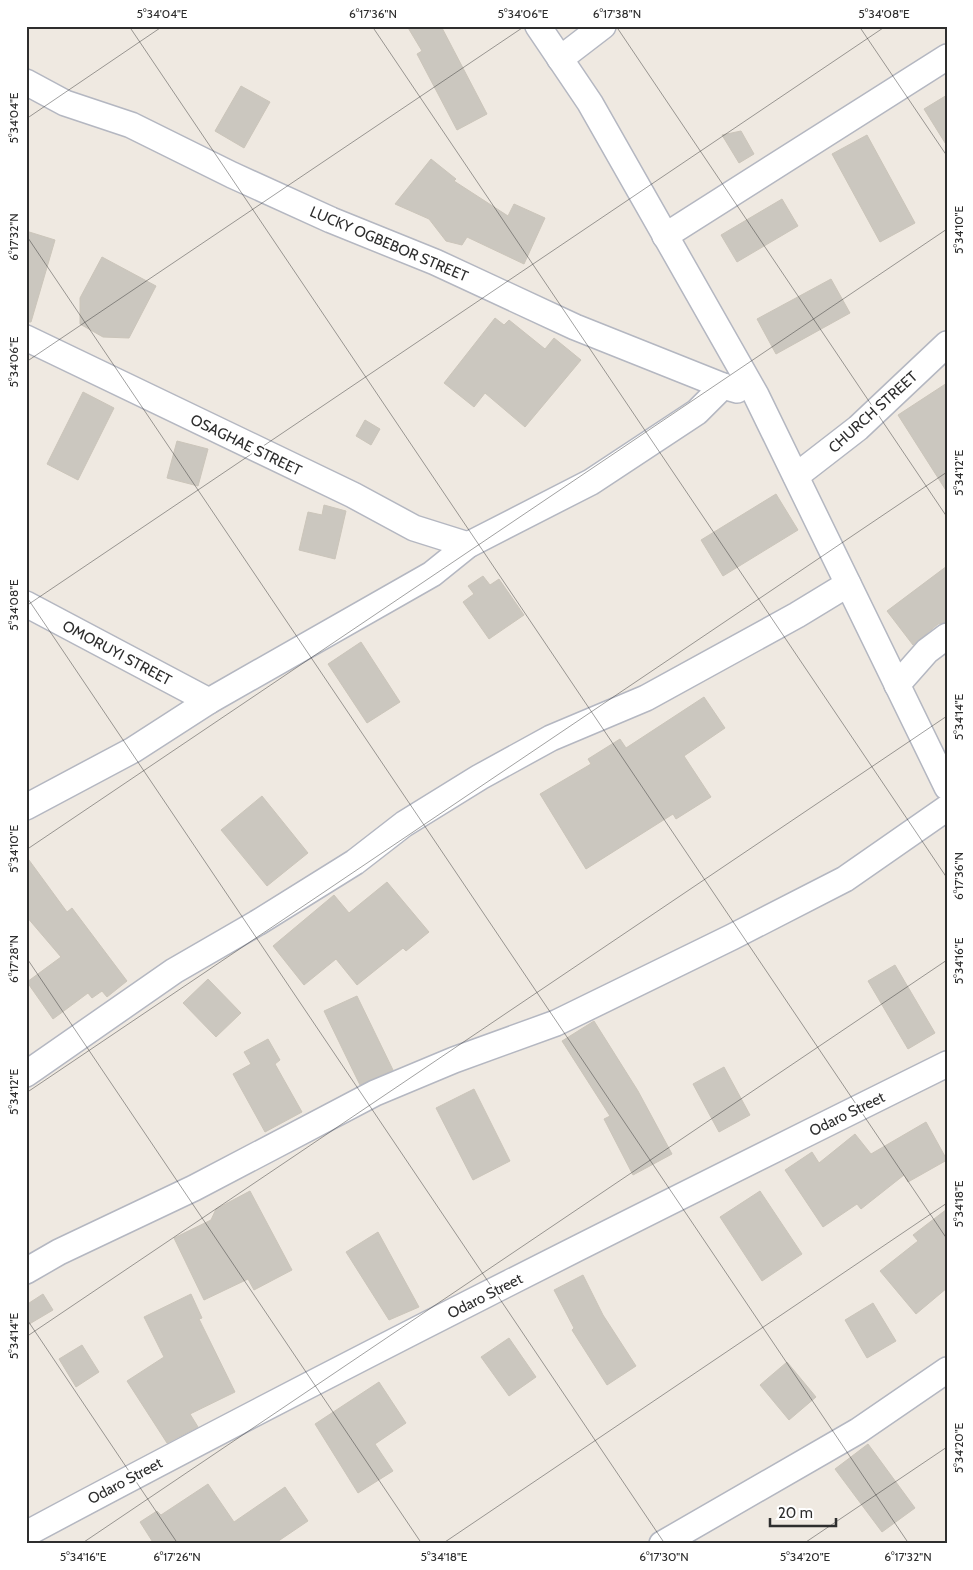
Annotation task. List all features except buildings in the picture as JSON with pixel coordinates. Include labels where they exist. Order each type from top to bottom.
[{"type":"street","points":[[538,26],[590,103],[756,395],[947,787]]},
{"type":"street","points":[[560,59],[603,26]]},
{"type":"street","points":[[665,236],[947,57]]},
{"type":"street","name":"LUCKY OGBEBOR STREET","points":[[26,82],[64,103],[131,125],[241,179],[331,220],[434,262],[575,327],[723,386],[756,395]]},
{"type":"street","name":"OSAGHAE STREET","points":[[26,338],[353,496],[414,528],[468,545]]},
{"type":"street","name":"CHURCH STREET","points":[[796,476],[858,428],[947,344]]},
{"type":"street","points":[[26,807],[133,750],[209,702],[432,574],[468,545],[591,482],[697,412],[723,386]]},
{"type":"street","points":[[26,1074],[174,971],[355,862],[404,824],[480,777],[551,738],[646,698],[797,616],[848,584]]},
{"type":"street","name":"OMORUYI STREET","points":[[26,604],[209,702]]},
{"type":"street","points":[[897,685],[927,651],[947,636]]},
{"type":"street","points":[[26,1271],[59,1252],[194,1188],[375,1093],[454,1060],[556,1022],[740,933],[845,879],[947,808]]},
{"type":"street","name":"Odaro Street","points":[[26,1534],[168,1458],[713,1180],[947,1064]]},
{"type":"street","points":[[662,1544],[858,1431],[947,1370]]}]
